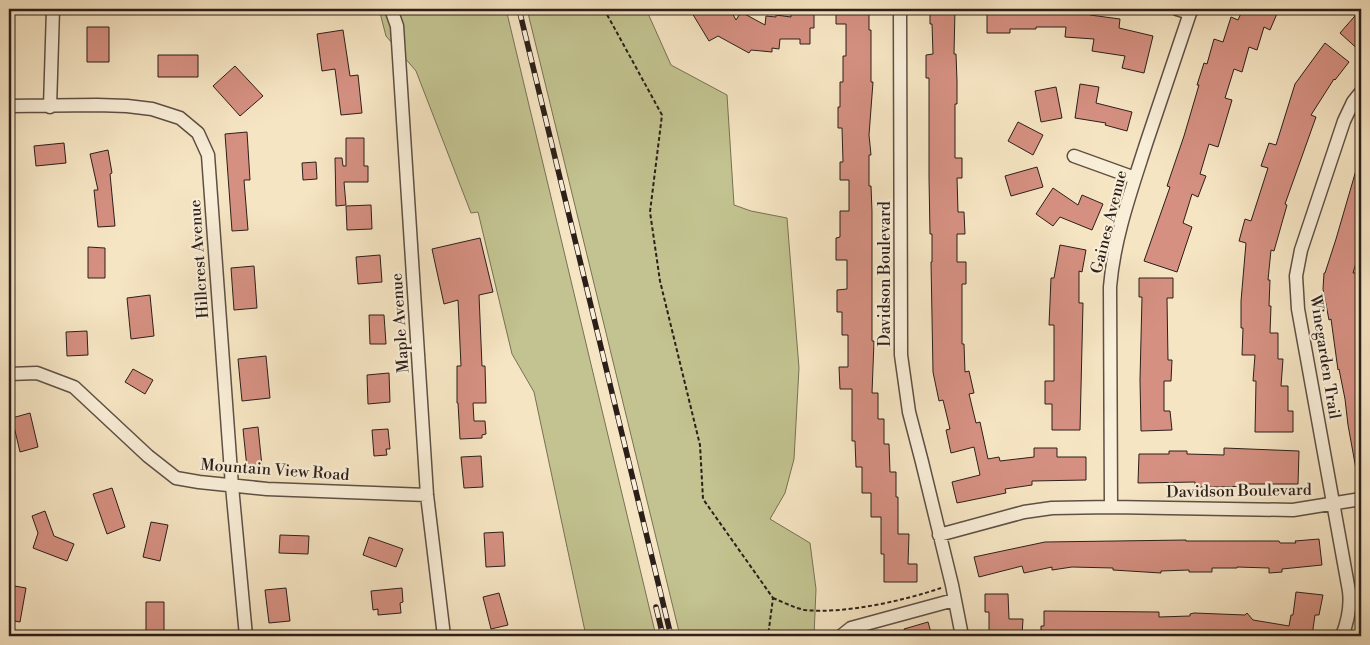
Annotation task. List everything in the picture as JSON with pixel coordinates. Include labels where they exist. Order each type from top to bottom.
[{"type":"street","points":[[50,107],[53,9]]},
{"type":"street","name":"Maple Avenue","points":[[391,9],[396,26],[426,495],[444,636]]},
{"type":"street","name":"Davidson Boulevard","points":[[900,9],[901,355],[909,412],[952,585],[962,636]]},
{"type":"street","points":[[1177,9],[1192,11]]},
{"type":"street","name":"Gaines Avenue","points":[[1111,507],[1110,287],[1112,264],[1135,178],[1192,11]]},
{"type":"street","name":"Winegarden Trail","points":[[1342,636],[1348,622],[1349,591],[1298,309],[1296,276],[1301,250],[1344,121],[1353,102],[1361,92]]},
{"type":"street","name":"Hillcrest Avenue","points":[[9,106],[107,105],[152,109],[180,118],[198,133],[208,156],[232,486],[246,636]]},
{"type":"street","points":[[1074,156],[1135,178]]},
{"type":"street","name":"Mountain View Road","points":[[9,374],[37,373],[74,387],[148,456],[176,478],[267,489],[426,495]]},
{"type":"street","name":"Davidson Boulevard","points":[[939,535],[1024,512],[1052,508],[1292,510],[1361,500]]},
{"type":"street","points":[[841,636],[851,628],[954,600]]},
{"type":"path","points":[[604,9],[662,115],[650,212],[660,281],[700,445],[703,499],[773,598],[804,610],[843,610],[910,599],[952,585]]},
{"type":"path","points":[[768,636],[773,598]]},
{"type":"green space","points":[[379,9],[506,9],[656,636],[586,636],[534,392],[512,354],[478,212],[471,213],[416,71],[386,36]]},
{"type":"green space","points":[[527,9],[646,9],[671,65],[727,95],[734,205],[751,211],[787,218],[799,368],[794,459],[785,493],[770,519],[810,543],[816,589],[814,636],[680,636]]},
{"type":"building","points":[[699,9],[730,9],[736,20],[741,12],[765,25],[766,16],[791,17],[791,9],[804,9],[804,11],[808,11],[808,14],[814,14],[814,28],[810,28],[810,44],[800,44],[800,39],[780,39],[779,49],[772,48],[772,52],[751,50],[749,53],[718,36],[709,41],[692,13]]},
{"type":"building","points":[[836,9],[869,9],[871,82],[873,82],[869,135],[871,155],[869,155],[869,186],[871,186],[872,211],[872,341],[874,341],[872,393],[878,393],[878,419],[884,419],[884,444],[889,444],[890,472],[896,472],[898,534],[909,534],[908,564],[917,564],[917,582],[884,582],[884,554],[881,554],[881,517],[871,517],[871,493],[862,493],[862,467],[856,467],[855,441],[852,441],[852,389],[840,389],[839,367],[848,367],[848,335],[842,335],[842,312],[837,312],[837,290],[847,289],[847,260],[836,260],[836,238],[840,237],[840,211],[849,211],[849,180],[840,180],[840,162],[843,162],[842,128],[838,128],[838,107],[840,107],[840,82],[843,82],[843,56],[846,56],[846,24],[836,24]]},
{"type":"building","points":[[930,9],[955,9],[954,54],[956,54],[957,104],[955,104],[955,158],[962,158],[962,178],[957,178],[958,212],[964,212],[965,234],[957,234],[957,262],[966,262],[966,284],[962,284],[962,344],[964,344],[965,372],[969,371],[974,393],[969,394],[976,423],[980,422],[988,459],[999,457],[1000,461],[1034,457],[1034,448],[1057,448],[1057,457],[1086,457],[1086,480],[1032,481],[1032,485],[1005,489],[1006,493],[957,503],[952,482],[980,475],[974,447],[951,453],[946,430],[950,429],[943,400],[939,401],[933,372],[929,78],[926,78],[926,55],[933,54]]},
{"type":"building","points":[[987,9],[1090,9],[1090,15],[1120,19],[1119,28],[1153,36],[1144,73],[1122,68],[1125,56],[1092,51],[1094,39],[1065,37],[1066,27],[1036,27],[1036,29],[1010,29],[1010,33],[987,33]]},
{"type":"building","points":[[1243,9],[1279,9],[1270,30],[1264,27],[1257,50],[1249,47],[1242,72],[1234,69],[1225,98],[1232,100],[1218,147],[1209,144],[1200,174],[1206,176],[1198,197],[1192,194],[1183,223],[1192,227],[1177,272],[1144,261],[1170,187],[1167,186],[1184,136],[1204,63],[1207,64],[1214,39],[1223,42],[1231,17],[1238,20]]},
{"type":"building","points":[[1361,9],[1361,52],[1340,33]]},
{"type":"building","points":[[87,27],[109,27],[109,62],[87,62]]},
{"type":"building","points":[[343,30],[350,76],[358,75],[362,113],[341,115],[335,69],[322,71],[317,34]]},
{"type":"building","points":[[1325,43],[1349,62],[1334,79],[1311,115],[1316,117],[1285,204],[1287,205],[1274,251],[1271,250],[1268,280],[1270,280],[1269,306],[1271,306],[1270,333],[1278,333],[1278,359],[1283,359],[1281,386],[1288,386],[1288,411],[1293,411],[1293,432],[1255,432],[1256,381],[1253,381],[1255,355],[1242,355],[1241,301],[1246,243],[1239,241],[1245,219],[1251,221],[1268,168],[1261,166],[1269,143],[1276,145],[1295,84]]},
{"type":"building","points":[[158,55],[198,55],[198,77],[158,77]]},
{"type":"building","points":[[235,66],[263,96],[240,116],[213,86]]},
{"type":"building","points":[[1080,84],[1099,87],[1096,103],[1132,112],[1127,131],[1105,125],[1106,123],[1075,118]]},
{"type":"building","points":[[1056,87],[1062,118],[1041,122],[1035,91]]},
{"type":"building","points":[[1018,122],[1043,135],[1033,155],[1008,141]]},
{"type":"building","points":[[247,132],[250,180],[244,180],[248,230],[232,231],[225,134]]},
{"type":"building","points":[[346,138],[364,138],[364,166],[368,166],[368,182],[344,182],[346,205],[336,206],[335,158],[342,158],[343,166],[346,166]]},
{"type":"building","points":[[64,143],[66,163],[36,166],[34,146]]},
{"type":"building","points":[[108,150],[112,173],[110,174],[115,226],[98,227],[94,190],[98,190],[90,154]]},
{"type":"building","points":[[1359,160],[1361,160],[1361,247],[1353,273],[1357,273],[1356,297],[1358,296],[1361,313],[1361,468],[1356,469],[1331,319],[1329,320],[1323,289],[1324,273]]},
{"type":"building","points":[[316,162],[317,179],[303,180],[302,163]]},
{"type":"building","points":[[1037,167],[1043,187],[1011,196],[1005,176]]},
{"type":"building","points":[[1053,188],[1078,205],[1082,195],[1103,204],[1092,230],[1060,217],[1053,226],[1036,214]]},
{"type":"building","points":[[371,205],[372,229],[347,230],[346,206]]},
{"type":"building","points":[[480,238],[493,292],[479,295],[482,366],[485,366],[486,403],[473,403],[474,421],[485,421],[486,434],[482,435],[482,438],[460,439],[457,403],[457,366],[461,366],[458,300],[444,304],[432,249]]},
{"type":"building","points":[[1060,245],[1086,250],[1082,272],[1079,271],[1079,303],[1083,303],[1080,430],[1052,430],[1052,404],[1045,404],[1045,381],[1054,381],[1054,325],[1049,325],[1051,278],[1054,278]]},
{"type":"building","points":[[88,247],[105,248],[105,278],[88,278]]},
{"type":"building","points":[[380,255],[382,282],[358,284],[356,257]]},
{"type":"building","points":[[254,266],[257,308],[234,310],[231,268]]},
{"type":"building","points":[[1139,278],[1173,278],[1173,298],[1167,298],[1168,360],[1172,360],[1171,381],[1164,381],[1164,411],[1170,411],[1172,430],[1141,431],[1142,297],[1139,297]]},
{"type":"building","points":[[150,295],[154,336],[131,339],[127,298]]},
{"type":"building","points":[[369,315],[384,315],[386,344],[370,344]]},
{"type":"building","points":[[87,331],[88,355],[67,356],[66,332]]},
{"type":"building","points":[[266,356],[270,398],[242,401],[238,359]]},
{"type":"building","points":[[133,369],[153,380],[145,394],[125,382]]},
{"type":"building","points":[[389,373],[390,402],[368,404],[367,375]]},
{"type":"building","points":[[30,413],[38,447],[20,452],[12,418]]},
{"type":"building","points":[[258,427],[262,466],[247,468],[243,429]]},
{"type":"building","points":[[388,429],[390,449],[386,449],[387,455],[374,456],[372,430]]},
{"type":"building","points":[[1224,448],[1299,451],[1298,484],[1195,487],[1195,482],[1138,483],[1139,454],[1169,454],[1169,451],[1187,451],[1187,454],[1224,455]]},
{"type":"building","points":[[481,456],[483,487],[464,488],[461,457]]},
{"type":"building","points":[[112,488],[125,527],[107,534],[93,494]]},
{"type":"building","points":[[45,511],[54,536],[74,544],[67,561],[33,548],[38,533],[32,516]]},
{"type":"building","points":[[151,522],[168,525],[160,561],[143,557]]},
{"type":"building","points":[[503,532],[505,566],[486,567],[484,533]]},
{"type":"building","points":[[280,535],[309,536],[308,554],[279,553]]},
{"type":"building","points":[[369,537],[403,549],[396,567],[363,555]]},
{"type":"building","points":[[1319,539],[1322,565],[1282,569],[1282,572],[1269,573],[1269,568],[1237,567],[1212,568],[1212,572],[1189,572],[1189,570],[1161,571],[1161,573],[1113,570],[1113,568],[1072,567],[1052,570],[1052,567],[1024,573],[1022,566],[979,577],[974,557],[1045,542],[1186,540],[1279,541],[1280,543],[1296,543],[1295,541]]},
{"type":"building","points":[[9,585],[26,588],[20,622],[9,620]]},
{"type":"building","points":[[286,588],[290,621],[269,623],[265,590]]},
{"type":"building","points":[[402,588],[403,602],[400,603],[401,613],[378,615],[378,609],[373,610],[371,591]]},
{"type":"building","points":[[1296,592],[1323,595],[1319,615],[1315,615],[1312,636],[1263,633],[1263,636],[1041,636],[1041,626],[1044,626],[1044,611],[1159,612],[1159,617],[1190,616],[1190,614],[1194,613],[1245,615],[1247,613],[1253,620],[1289,626],[1291,615],[1293,615]]},
{"type":"building","points":[[499,593],[508,625],[491,629],[483,597]]},
{"type":"building","points":[[985,594],[1008,594],[1009,619],[1023,619],[1022,636],[989,636],[989,612],[985,612]]},
{"type":"building","points":[[146,602],[164,602],[164,634],[146,634]]},
{"type":"building","points":[[928,622],[932,636],[906,636],[904,629]]},
{"type":"railway","points":[[519,9],[671,636]]},
{"type":"railway","points":[[656,607],[663,636]]}]
